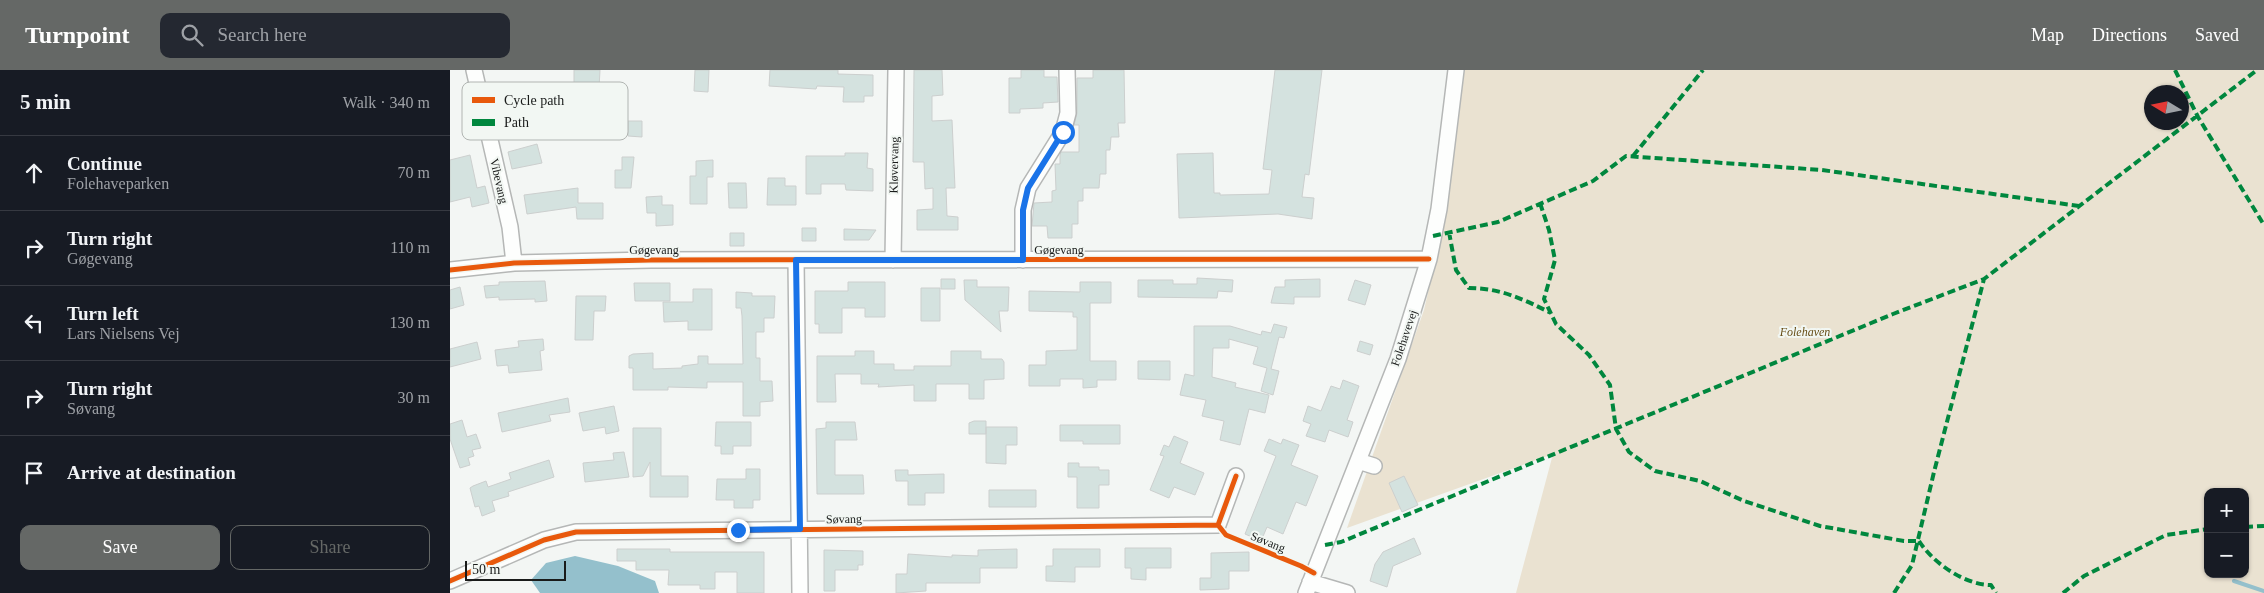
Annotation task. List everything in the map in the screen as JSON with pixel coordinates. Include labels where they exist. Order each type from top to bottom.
[{"type":"street","name":"Kløvervang","points":[[893,260],[896,70]]},
{"type":"street","points":[[1023,260],[1023,210],[1028,188],[1063,132],[1068,113],[1067,70]]},
{"type":"street","name":"Folehavevej","points":[[1308,587],[1398,359],[1429,259],[1439,209],[1456,70]]},
{"type":"street","name":"Vibevang","points":[[490,140],[510,227],[514,263]]},
{"type":"street","name":"Gøgevang","points":[[450,270],[514,263],[597,260],[1429,259]]},
{"type":"street","points":[[796,260],[800,593]]},
{"type":"street","points":[[1358,461],[1374,466]]},
{"type":"street","name":"Søvang","points":[[450,580],[544,540],[576,532],[1218,526],[1236,476]]},
{"type":"street","points":[[1308,587],[1347,593]]},
{"type":"green space","name":"Folehaven","points":[[1463,70],[2264,70],[2264,593],[1516,593],[1553,454],[1347,528],[1424,310],[1445,218]]},
{"type":"water","points":[[575,556],[618,566],[655,581],[659,593],[540,593],[531,580],[546,563]]},
{"type":"building","points":[[574,70],[600,70],[599,82],[574,82]]},
{"type":"building","points":[[695,70],[709,70],[708,92],[694,91]]},
{"type":"building","points":[[770,70],[838,70],[838,74],[873,75],[873,96],[864,96],[864,102],[843,102],[844,87],[817,86],[816,89],[769,86]]},
{"type":"building","points":[[914,70],[942,70],[943,95],[932,96],[932,121],[952,120],[955,188],[946,188],[947,216],[958,217],[958,230],[917,230],[917,210],[933,209],[933,188],[925,189],[924,162],[913,162]]},
{"type":"building","points":[[1021,70],[1044,70],[1044,77],[1057,77],[1058,102],[1043,103],[1043,108],[1020,109],[1020,113],[1009,113],[1009,78],[1021,78]]},
{"type":"building","points":[[1093,70],[1124,70],[1125,123],[1118,123],[1119,137],[1111,137],[1110,150],[1106,150],[1106,174],[1100,174],[1099,188],[1083,188],[1083,201],[1078,201],[1078,224],[1072,224],[1072,238],[1048,238],[1047,226],[1032,226],[1034,203],[1052,202],[1052,191],[1056,190],[1055,164],[1060,164],[1061,152],[1079,152],[1079,125],[1074,125],[1077,113],[1077,78],[1093,78]]},
{"type":"building","points":[[1275,70],[1322,70],[1309,175],[1305,174],[1302,197],[1314,198],[1312,219],[1278,214],[1179,218],[1177,154],[1213,153],[1214,193],[1220,193],[1220,195],[1269,194],[1272,170],[1263,169]]},
{"type":"building","points":[[628,121],[642,121],[642,137],[628,136]]},
{"type":"building","points":[[537,144],[542,163],[512,169],[508,152]]},
{"type":"building","points":[[845,153],[868,153],[867,168],[873,169],[873,191],[846,190],[845,184],[821,184],[821,194],[806,194],[806,156],[845,156]]},
{"type":"building","points":[[470,155],[477,188],[485,186],[489,203],[472,207],[470,197],[450,202],[450,160]]},
{"type":"building","points":[[622,157],[634,157],[631,188],[615,188],[615,170],[622,170]]},
{"type":"building","points":[[713,160],[713,177],[707,177],[707,204],[690,204],[690,176],[696,176],[696,161]]},
{"type":"building","points":[[768,178],[785,178],[785,186],[796,186],[796,205],[767,205]]},
{"type":"building","points":[[728,183],[746,183],[747,208],[729,208]]},
{"type":"building","points":[[578,188],[578,203],[603,203],[603,219],[577,219],[576,207],[527,214],[524,195]]},
{"type":"building","points":[[662,196],[662,205],[673,205],[673,225],[656,226],[656,213],[647,213],[646,197]]},
{"type":"building","points":[[802,228],[816,228],[816,241],[802,241]]},
{"type":"building","points":[[844,229],[876,230],[869,240],[844,240]]},
{"type":"building","points":[[730,233],[744,233],[744,246],[730,246]]},
{"type":"building","points":[[1197,278],[1233,280],[1232,292],[1218,291],[1217,298],[1138,297],[1138,280],[1173,280],[1173,284],[1197,284]]},
{"type":"building","points":[[941,279],[955,279],[955,289],[941,289]]},
{"type":"building","points":[[1320,279],[1320,297],[1294,297],[1294,304],[1271,303],[1275,287],[1285,287],[1285,280]]},
{"type":"building","points":[[964,280],[977,280],[977,287],[1009,287],[1008,311],[999,311],[1001,332],[965,300]]},
{"type":"building","points":[[1355,280],[1371,285],[1365,305],[1348,300]]},
{"type":"building","points":[[545,281],[547,301],[535,302],[535,299],[499,300],[499,297],[486,298],[484,286],[499,285],[499,282]]},
{"type":"building","points":[[848,282],[885,282],[885,317],[865,317],[865,308],[842,308],[842,333],[819,333],[819,324],[815,324],[815,291],[848,291]]},
{"type":"building","points":[[1080,282],[1111,282],[1111,303],[1090,303],[1090,361],[1116,361],[1116,380],[1097,380],[1097,387],[1083,388],[1083,379],[1060,379],[1060,386],[1029,386],[1029,365],[1046,365],[1046,351],[1077,350],[1077,317],[1073,317],[1073,312],[1029,311],[1029,291],[1080,292]]},
{"type":"building","points":[[634,283],[670,283],[670,301],[635,301]]},
{"type":"building","points":[[460,287],[464,305],[450,309],[450,290]]},
{"type":"building","points":[[921,288],[940,288],[940,321],[921,321]]},
{"type":"building","points":[[693,289],[712,289],[712,330],[688,330],[688,321],[664,322],[663,302],[693,302]]},
{"type":"building","points":[[736,292],[752,293],[752,296],[775,296],[774,318],[764,318],[764,332],[756,332],[756,358],[760,358],[760,381],[772,381],[773,401],[760,402],[760,416],[743,416],[743,382],[707,382],[707,388],[668,387],[668,390],[633,390],[633,368],[629,368],[629,356],[633,354],[653,353],[653,369],[682,368],[682,366],[698,364],[698,356],[708,356],[708,364],[743,364],[742,316],[741,308],[736,308]]},
{"type":"building","points":[[576,296],[606,296],[605,311],[594,311],[593,340],[575,340]]},
{"type":"building","points":[[1274,324],[1287,327],[1284,338],[1279,337],[1271,369],[1279,371],[1273,395],[1261,391],[1267,368],[1253,364],[1258,347],[1229,339],[1229,348],[1213,348],[1212,377],[1236,383],[1235,387],[1269,395],[1265,413],[1249,409],[1240,445],[1220,440],[1224,421],[1202,416],[1206,400],[1180,395],[1185,374],[1194,376],[1194,326],[1230,326],[1261,335],[1262,331],[1271,333]]},
{"type":"building","points":[[543,339],[544,350],[540,351],[542,370],[509,373],[508,365],[497,366],[495,350],[519,347],[518,341]]},
{"type":"building","points":[[1360,341],[1373,345],[1370,355],[1357,351]]},
{"type":"building","points":[[477,342],[481,359],[450,367],[450,349]]},
{"type":"building","points":[[855,351],[874,351],[874,364],[894,364],[894,370],[914,370],[914,366],[951,366],[951,351],[981,351],[981,359],[1002,359],[1004,362],[1004,379],[984,380],[984,399],[969,399],[969,384],[936,384],[936,401],[914,401],[914,385],[878,387],[879,384],[861,384],[861,374],[835,374],[836,402],[817,402],[817,356],[855,356]]},
{"type":"building","points":[[1138,361],[1170,361],[1170,380],[1138,379]]},
{"type":"building","points":[[1343,380],[1359,386],[1347,420],[1353,422],[1348,437],[1329,430],[1325,442],[1306,436],[1311,424],[1303,421],[1308,406],[1321,411],[1331,386],[1340,389]]},
{"type":"building","points":[[568,398],[570,412],[549,415],[551,421],[502,432],[498,413]]},
{"type":"building","points":[[614,406],[619,431],[606,434],[605,427],[583,431],[579,413]]},
{"type":"building","points":[[462,420],[467,437],[476,434],[481,448],[472,450],[474,456],[468,458],[470,465],[460,468],[450,439],[450,424]]},
{"type":"building","points":[[986,421],[986,434],[969,434],[969,423]]},
{"type":"building","points":[[716,422],[751,422],[751,446],[733,446],[733,454],[721,454],[721,446],[715,446]]},
{"type":"building","points":[[826,422],[855,422],[857,440],[835,440],[835,475],[863,475],[864,494],[817,494],[816,429],[826,428]]},
{"type":"building","points":[[1060,425],[1120,425],[1120,444],[1083,444],[1083,441],[1060,441]]},
{"type":"building","points":[[986,427],[1017,427],[1017,445],[1006,445],[1006,464],[986,463]]},
{"type":"building","points":[[633,428],[661,428],[661,476],[688,476],[688,497],[650,497],[650,462],[643,476],[633,477]]},
{"type":"building","points":[[1174,436],[1188,442],[1180,463],[1204,473],[1195,495],[1174,487],[1169,498],[1150,490],[1164,456],[1160,455],[1164,445],[1169,447]]},
{"type":"building","points":[[1269,439],[1281,444],[1283,439],[1299,445],[1291,465],[1318,476],[1306,506],[1296,502],[1283,534],[1267,527],[1261,541],[1245,534],[1276,456],[1264,451]]},
{"type":"building","points":[[624,452],[629,477],[585,482],[583,463],[614,460],[613,453]]},
{"type":"building","points":[[549,460],[554,477],[508,492],[509,496],[492,501],[495,511],[482,516],[479,506],[475,507],[470,488],[473,486],[486,481],[488,487],[511,479],[509,473]]},
{"type":"building","points":[[1068,463],[1079,463],[1079,467],[1099,467],[1099,470],[1109,470],[1109,485],[1099,485],[1099,508],[1077,508],[1077,477],[1068,477]]},
{"type":"building","points":[[746,469],[760,469],[760,500],[753,500],[753,508],[734,508],[734,500],[716,500],[717,479],[746,479]]},
{"type":"building","points":[[895,470],[908,470],[908,475],[944,474],[944,493],[925,493],[925,505],[908,505],[908,481],[896,481]]},
{"type":"building","points":[[1404,476],[1418,505],[1402,512],[1389,483]]},
{"type":"building","points":[[989,490],[1036,490],[1036,507],[989,507]]},
{"type":"building","points":[[1414,538],[1421,554],[1393,566],[1387,587],[1370,581],[1375,564],[1383,552]]},
{"type":"building","points":[[1125,548],[1171,548],[1171,568],[1146,568],[1146,580],[1131,579],[1131,568],[1125,568]]},
{"type":"building","points":[[617,549],[670,549],[670,552],[764,552],[764,593],[737,593],[737,572],[715,572],[715,589],[700,589],[700,585],[668,585],[669,570],[636,570],[636,561],[617,561]]},
{"type":"building","points":[[1017,549],[1017,568],[980,568],[980,583],[926,583],[926,591],[896,593],[896,574],[907,574],[908,554],[952,557],[952,555],[978,556],[978,550]]},
{"type":"building","points":[[1053,549],[1100,549],[1100,567],[1075,567],[1075,582],[1046,581],[1046,566],[1053,566]]},
{"type":"building","points":[[824,550],[863,551],[863,565],[858,565],[858,570],[835,570],[835,591],[824,591]]},
{"type":"building","points":[[1249,552],[1249,571],[1229,571],[1229,589],[1200,590],[1200,578],[1211,578],[1211,553]]},
{"type":"waterway","points":[[2234,581],[2264,591]]},
{"type":"marked path","points":[[1633,156],[1703,70]]},
{"type":"marked path","points":[[2175,70],[2198,117],[2264,225]]},
{"type":"marked path","points":[[1325,545],[1341,542],[1893,314],[1984,279],[2257,70]]},
{"type":"marked path","points":[[1433,236],[1498,222],[1593,181],[1626,156],[1822,170],[2079,206]]},
{"type":"marked path","points":[[1540,203],[1549,230],[1555,260],[1544,299],[1556,324],[1589,355],[1610,385],[1616,429],[1629,452],[1655,471],[1700,481],[1744,501],[1820,526],[1904,541],[1919,541]]},
{"type":"marked path","points":[[1449,232],[1456,270],[1469,288],[1501,292],[1551,313]]},
{"type":"marked path","points":[[1894,593],[1912,565],[1984,279]]},
{"type":"marked path","points":[[2249,527],[2264,526]]},
{"type":"marked path","points":[[2063,593],[2084,576],[2166,535],[2204,530]]},
{"type":"marked path","points":[[1919,541],[1941,565],[1960,577],[1981,584],[1991,585],[1996,593]]},
{"type":"cycle path","points":[[450,270],[514,263],[651,260],[1429,259]]},
{"type":"cycle path","points":[[450,581],[544,540],[576,532],[1218,525],[1236,476]]},
{"type":"cycle path","points":[[1218,525],[1226,535],[1314,573]]},
{"type":"route","points":[[738,530],[800,529],[796,260],[1023,260],[1023,210],[1028,188],[1063,132]]}]
